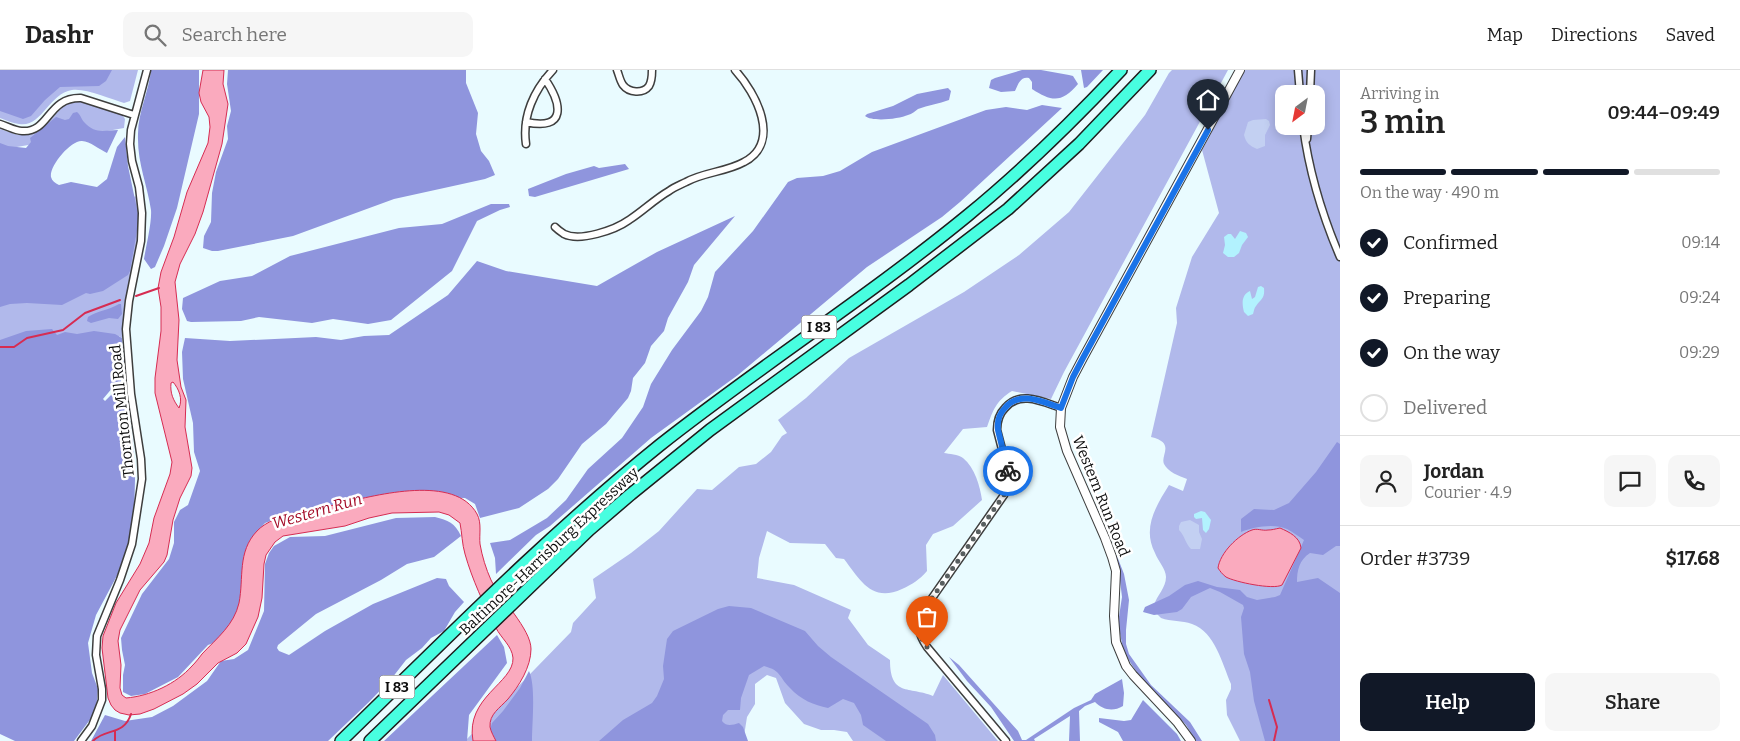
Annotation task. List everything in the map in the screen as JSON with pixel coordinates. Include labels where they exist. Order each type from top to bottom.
[{"type":"highway","name":"Baltimore-Harrisburg Expressway","points":[[341,741],[575,517],[661,445],[732,390],[898,270],[969,215],[1064,129],[1121,70]]},
{"type":"highway","name":"Baltimore-Harrisburg Expressway","points":[[370,741],[589,530],[677,456],[909,285],[1008,209],[1079,144],[1150,70]]},
{"type":"street","name":"Thornton Mill Road","points":[[81,741],[92,726],[102,700],[96,655],[97,636],[120,580],[132,544],[142,479],[141,459],[131,394],[126,329],[129,301],[142,232],[140,187],[132,161],[131,130],[147,70]]},
{"type":"street","points":[[526,144],[524,130],[532,101],[545,79],[553,70]]},
{"type":"street","points":[[617,70],[622,84],[627,89],[639,91],[649,85],[652,80],[652,70]]},
{"type":"street","points":[[555,227],[564,234],[575,236],[587,236],[604,232],[627,222],[668,191],[689,180],[733,166],[750,158],[759,146],[763,136],[763,124],[753,93],[735,70]]},
{"type":"street","name":"Western Run Road","points":[[1191,741],[1126,666],[1116,642],[1114,616],[1116,571],[1105,538],[1062,438],[1060,427],[1061,408],[1073,377],[1083,358],[1240,70]]},
{"type":"street","points":[[1298,70],[1299,85]]},
{"type":"street","points":[[1310,85],[1311,70]]},
{"type":"street","points":[[526,122],[540,125],[549,122],[556,115],[558,108],[556,98],[545,79]]},
{"type":"street","points":[[0,124],[23,131],[31,130],[44,122],[56,106],[73,98],[80,98],[134,115]]},
{"type":"street","points":[[1304,135],[1316,191],[1340,257]]},
{"type":"street","points":[[1306,150],[1307,135]]},
{"type":"street","points":[[1006,741],[920,638],[919,620],[923,611],[1006,490],[1009,476],[1008,467],[997,424],[1002,410],[1015,399],[1024,398],[1061,408]]},
{"type":"shaded area","points":[[0,70],[138,70],[130,101],[124,103],[91,92],[72,90],[57,98],[34,121],[27,124],[19,124],[0,118]]},
{"type":"shaded area","points":[[0,70],[112,70],[106,81],[99,86],[60,87],[31,116],[23,119],[0,111]]},
{"type":"shaded area","points":[[151,70],[199,70],[199,114],[177,208],[164,246],[155,267],[151,269],[144,259],[151,210],[141,164],[138,126]]},
{"type":"shaded area","points":[[228,70],[466,70],[466,83],[478,113],[476,134],[481,151],[489,161],[495,175],[485,179],[394,199],[293,236],[218,251],[203,248],[204,236],[211,222],[212,193],[216,172],[228,139],[227,126],[231,111],[227,84]]},
{"type":"shaded area","points":[[1022,70],[1041,70],[1073,76],[1078,84],[1067,95],[1056,98],[1045,96],[1032,89],[1032,82],[1029,78],[1023,78],[1015,91],[1001,92],[989,88],[991,80]]},
{"type":"shaded area","points":[[1081,70],[1103,70],[1084,88]]},
{"type":"shaded area","points":[[1172,70],[1228,70],[1051,399],[1012,391],[1002,398],[996,406],[987,427],[963,429],[944,453],[959,456],[967,462],[976,478],[982,500],[953,526],[933,534],[926,545],[927,571],[913,583],[892,593],[875,591],[861,581],[844,559],[836,558],[825,544],[790,543],[767,531],[759,558],[757,578],[794,585],[851,610],[848,618],[868,645],[890,660],[893,680],[897,685],[933,696],[943,675],[998,741],[853,741],[847,732],[821,730],[804,724],[785,703],[776,678],[767,675],[755,684],[755,704],[747,717],[744,736],[747,741],[465,741],[571,632],[573,623],[596,598],[593,579],[659,531],[697,489],[712,490],[739,467],[756,464],[771,452],[782,436],[787,433],[778,420],[806,398],[849,358],[964,292],[1019,255],[1069,212],[1145,115]]},
{"type":"shaded area","points":[[1243,70],[1340,70],[1340,741],[1240,741],[1227,715],[1226,700],[1231,684],[1212,641],[1200,628],[1192,624],[1161,618],[1157,614],[1154,605],[1165,585],[1166,577],[1165,571],[1151,544],[1150,526],[1152,518],[1169,485],[1183,491],[1187,479],[1166,467],[1163,461],[1165,446],[1163,442],[1151,437],[1177,323],[1176,308],[1192,257],[1219,213],[1202,150]]},
{"type":"shaded area","points":[[948,88],[951,91],[949,100],[918,109],[911,114],[892,119],[873,119],[865,116],[893,106],[917,94]]},
{"type":"shaded area","points":[[79,100],[121,113],[125,119],[124,128],[0,150],[0,129],[18,135],[32,134],[44,127],[66,103]]},
{"type":"shaded area","points":[[1042,105],[1062,108],[942,217],[867,267],[738,375],[651,438],[550,526],[536,535],[496,574],[495,558],[490,543],[510,540],[547,518],[566,500],[588,469],[622,438],[643,407],[651,384],[672,350],[701,311],[708,297],[715,272],[753,231],[788,182],[797,178],[823,176],[840,171],[872,152],[986,110],[1006,107],[1027,110]]},
{"type":"shaded area","points":[[77,112],[92,129],[100,131],[118,130],[107,153],[85,141],[72,145],[62,154],[53,167],[51,178],[59,185],[71,182],[97,187],[107,179],[117,147],[125,137],[128,166],[139,219],[130,271],[128,275],[103,291],[86,293],[62,305],[27,303],[10,304],[0,307],[0,143],[26,148],[31,142],[30,138],[56,117],[65,120]]},
{"type":"shaded area","points":[[1266,119],[1270,125],[1265,135],[1265,146],[1257,149],[1249,144],[1244,135],[1248,122]]},
{"type":"shaded area","points":[[625,164],[629,169],[535,197],[529,196],[528,189],[566,174],[594,166],[599,168]]},
{"type":"shaded area","points":[[138,196],[139,241],[126,297],[124,334],[122,334],[122,338],[119,336],[121,384],[110,387],[0,373],[0,220]]},
{"type":"shaded area","points":[[491,204],[509,204],[510,207],[477,221],[452,271],[391,320],[368,324],[333,319],[312,323],[259,317],[241,321],[191,322],[187,321],[182,309],[183,298],[220,281],[252,276],[290,256],[399,228],[442,224]]},
{"type":"shaded area","points":[[735,216],[694,265],[688,282],[668,318],[664,331],[651,346],[645,363],[633,378],[628,398],[606,424],[582,444],[558,479],[548,489],[519,508],[480,518],[475,504],[465,498],[423,497],[282,517],[265,523],[250,540],[242,575],[240,605],[224,639],[208,645],[178,677],[145,694],[131,696],[123,692],[125,665],[121,638],[142,594],[169,559],[174,543],[174,522],[180,510],[188,505],[200,471],[194,452],[193,423],[183,379],[182,352],[185,338],[230,341],[316,337],[341,340],[364,336],[389,335],[448,295],[477,261],[506,271],[597,286],[657,252]]},
{"type":"shaded area","points":[[121,304],[122,314],[118,319],[109,318],[91,323],[87,321],[88,317]]},
{"type":"shaded area","points":[[52,329],[57,335],[65,332],[77,334],[94,331],[115,334],[122,338],[124,374],[103,399],[105,401],[124,385],[133,444],[135,479],[134,522],[129,547],[120,570],[96,615],[88,643],[92,673],[98,689],[96,710],[74,741],[15,741],[0,734],[0,340],[26,331]]},
{"type":"shaded area","points":[[1337,442],[1340,444],[1340,546],[1336,546],[1323,555],[1310,553],[1306,556],[1299,566],[1297,582],[1318,578],[1340,593],[1340,741],[1265,741],[1254,701],[1250,672],[1244,654],[1241,617],[1243,605],[1210,588],[1191,597],[1182,609],[1177,612],[1154,615],[1143,612],[1145,607],[1169,596],[1185,585],[1198,581],[1217,587],[1240,590],[1247,597],[1257,600],[1280,595],[1304,540],[1287,529],[1276,526],[1257,527],[1241,532],[1241,519],[1254,509],[1274,510],[1289,503],[1316,472]]},
{"type":"shaded area","points":[[435,517],[451,523],[461,536],[434,557],[407,564],[381,580],[316,614],[278,645],[279,651],[289,655],[325,631],[373,604],[437,578],[446,579],[449,586],[464,602],[455,612],[444,631],[431,638],[422,648],[406,660],[369,702],[328,741],[91,741],[105,715],[125,721],[152,717],[173,706],[207,681],[221,661],[234,659],[248,650],[264,611],[265,564],[274,546],[290,537],[325,536],[396,518]]},
{"type":"shaded area","points":[[1190,520],[1199,525],[1202,539],[1200,549],[1191,549],[1179,530],[1181,522]]},
{"type":"shaded area","points":[[1117,556],[1124,574],[1129,600],[1126,644],[1129,654],[1151,685],[1190,722],[1202,741],[1196,741],[1186,725],[1141,679],[1123,649],[1118,623],[1122,597]]},
{"type":"shaded area","points":[[729,606],[751,608],[805,631],[831,657],[928,724],[935,735],[936,741],[886,741],[863,725],[861,715],[854,703],[843,699],[828,708],[813,704],[794,692],[777,672],[764,666],[749,675],[741,698],[740,710],[728,710],[723,715],[722,721],[726,724],[739,723],[743,727],[748,741],[599,741],[623,720],[652,703],[657,696],[664,679],[663,666],[667,639],[673,631],[718,609]]},
{"type":"shaded area","points":[[497,635],[504,647],[507,663],[469,715],[467,741],[384,741]]},
{"type":"shaded area","points":[[949,657],[959,665],[1018,731],[1022,740],[1026,740],[1074,708],[1091,700],[1095,694],[1122,679],[1123,706],[1116,709],[1108,709],[1101,707],[1095,702],[1085,706],[1079,711],[1080,741],[1069,741],[1070,716],[1034,739],[1035,741],[1014,741],[991,707],[967,681]]},
{"type":"shaded area","points":[[529,671],[533,695],[532,741],[494,741],[490,730],[492,723],[520,688]]},
{"type":"shaded area","points":[[1143,700],[1177,734],[1181,741],[1123,741],[1118,732],[1099,722],[1099,718],[1131,720]]},
{"type":"sand","points":[[1240,231],[1246,233],[1248,237],[1239,253],[1234,257],[1228,257],[1223,253],[1224,237],[1231,234],[1235,239]]},
{"type":"sand","points":[[1258,287],[1264,288],[1263,297],[1255,307],[1253,314],[1248,316],[1244,312],[1244,297],[1250,291],[1252,299],[1255,297]]},
{"type":"sand","points":[[1201,511],[1205,512],[1211,520],[1206,533],[1203,530],[1202,518],[1196,519],[1194,517],[1194,514]]},
{"type":"water","name":"Western Run","points":[[203,70],[224,70],[223,84],[228,104],[222,144],[203,212],[195,234],[180,264],[175,282],[179,320],[177,360],[181,387],[186,400],[185,427],[192,468],[191,476],[180,498],[173,520],[164,562],[140,590],[120,630],[118,641],[122,695],[126,698],[144,695],[170,684],[186,672],[224,631],[237,611],[246,548],[257,531],[265,525],[285,516],[394,492],[434,491],[452,494],[466,502],[477,514],[480,525],[481,549],[489,576],[495,588],[521,623],[530,641],[529,663],[524,676],[512,694],[491,718],[490,727],[496,741],[473,741],[472,726],[482,702],[506,675],[511,667],[513,658],[508,646],[496,628],[475,582],[464,550],[460,523],[449,515],[439,512],[392,513],[345,526],[283,536],[275,542],[266,555],[262,598],[258,617],[246,644],[237,653],[218,663],[197,684],[183,694],[154,709],[140,714],[129,715],[120,713],[111,705],[108,698],[102,648],[103,636],[116,603],[140,564],[149,543],[154,518],[170,474],[172,462],[155,393],[161,331],[161,307],[158,288],[161,272],[174,237],[187,192],[208,143],[209,117],[201,102],[199,93]],"holes":[[[173,382],[179,391],[179,408],[172,393],[171,383]]]},
{"type":"water","points":[[1280,528],[1296,538],[1301,548],[1282,585],[1271,587],[1254,585],[1237,581],[1222,574],[1218,568],[1222,556],[1230,545],[1241,536],[1254,529],[1272,530]]},
{"type":"waterway","points":[[136,296],[159,288]]},
{"type":"waterway","points":[[0,347],[14,347],[27,338],[63,330],[85,313],[120,300]]},
{"type":"waterway","points":[[1269,700],[1277,727],[1274,741]]},
{"type":"waterway","points":[[93,741],[103,734],[124,726],[131,714]]},
{"type":"waterway","points":[[115,731],[115,741]]},
{"type":"way so far","points":[[927,647],[920,638],[918,629],[923,611],[1004,495],[1009,476],[1008,471]]},
{"type":"route","points":[[1008,471],[997,424],[1002,410],[1015,399],[1024,398],[1061,408],[1073,377],[1083,358],[1208,130]]}]
